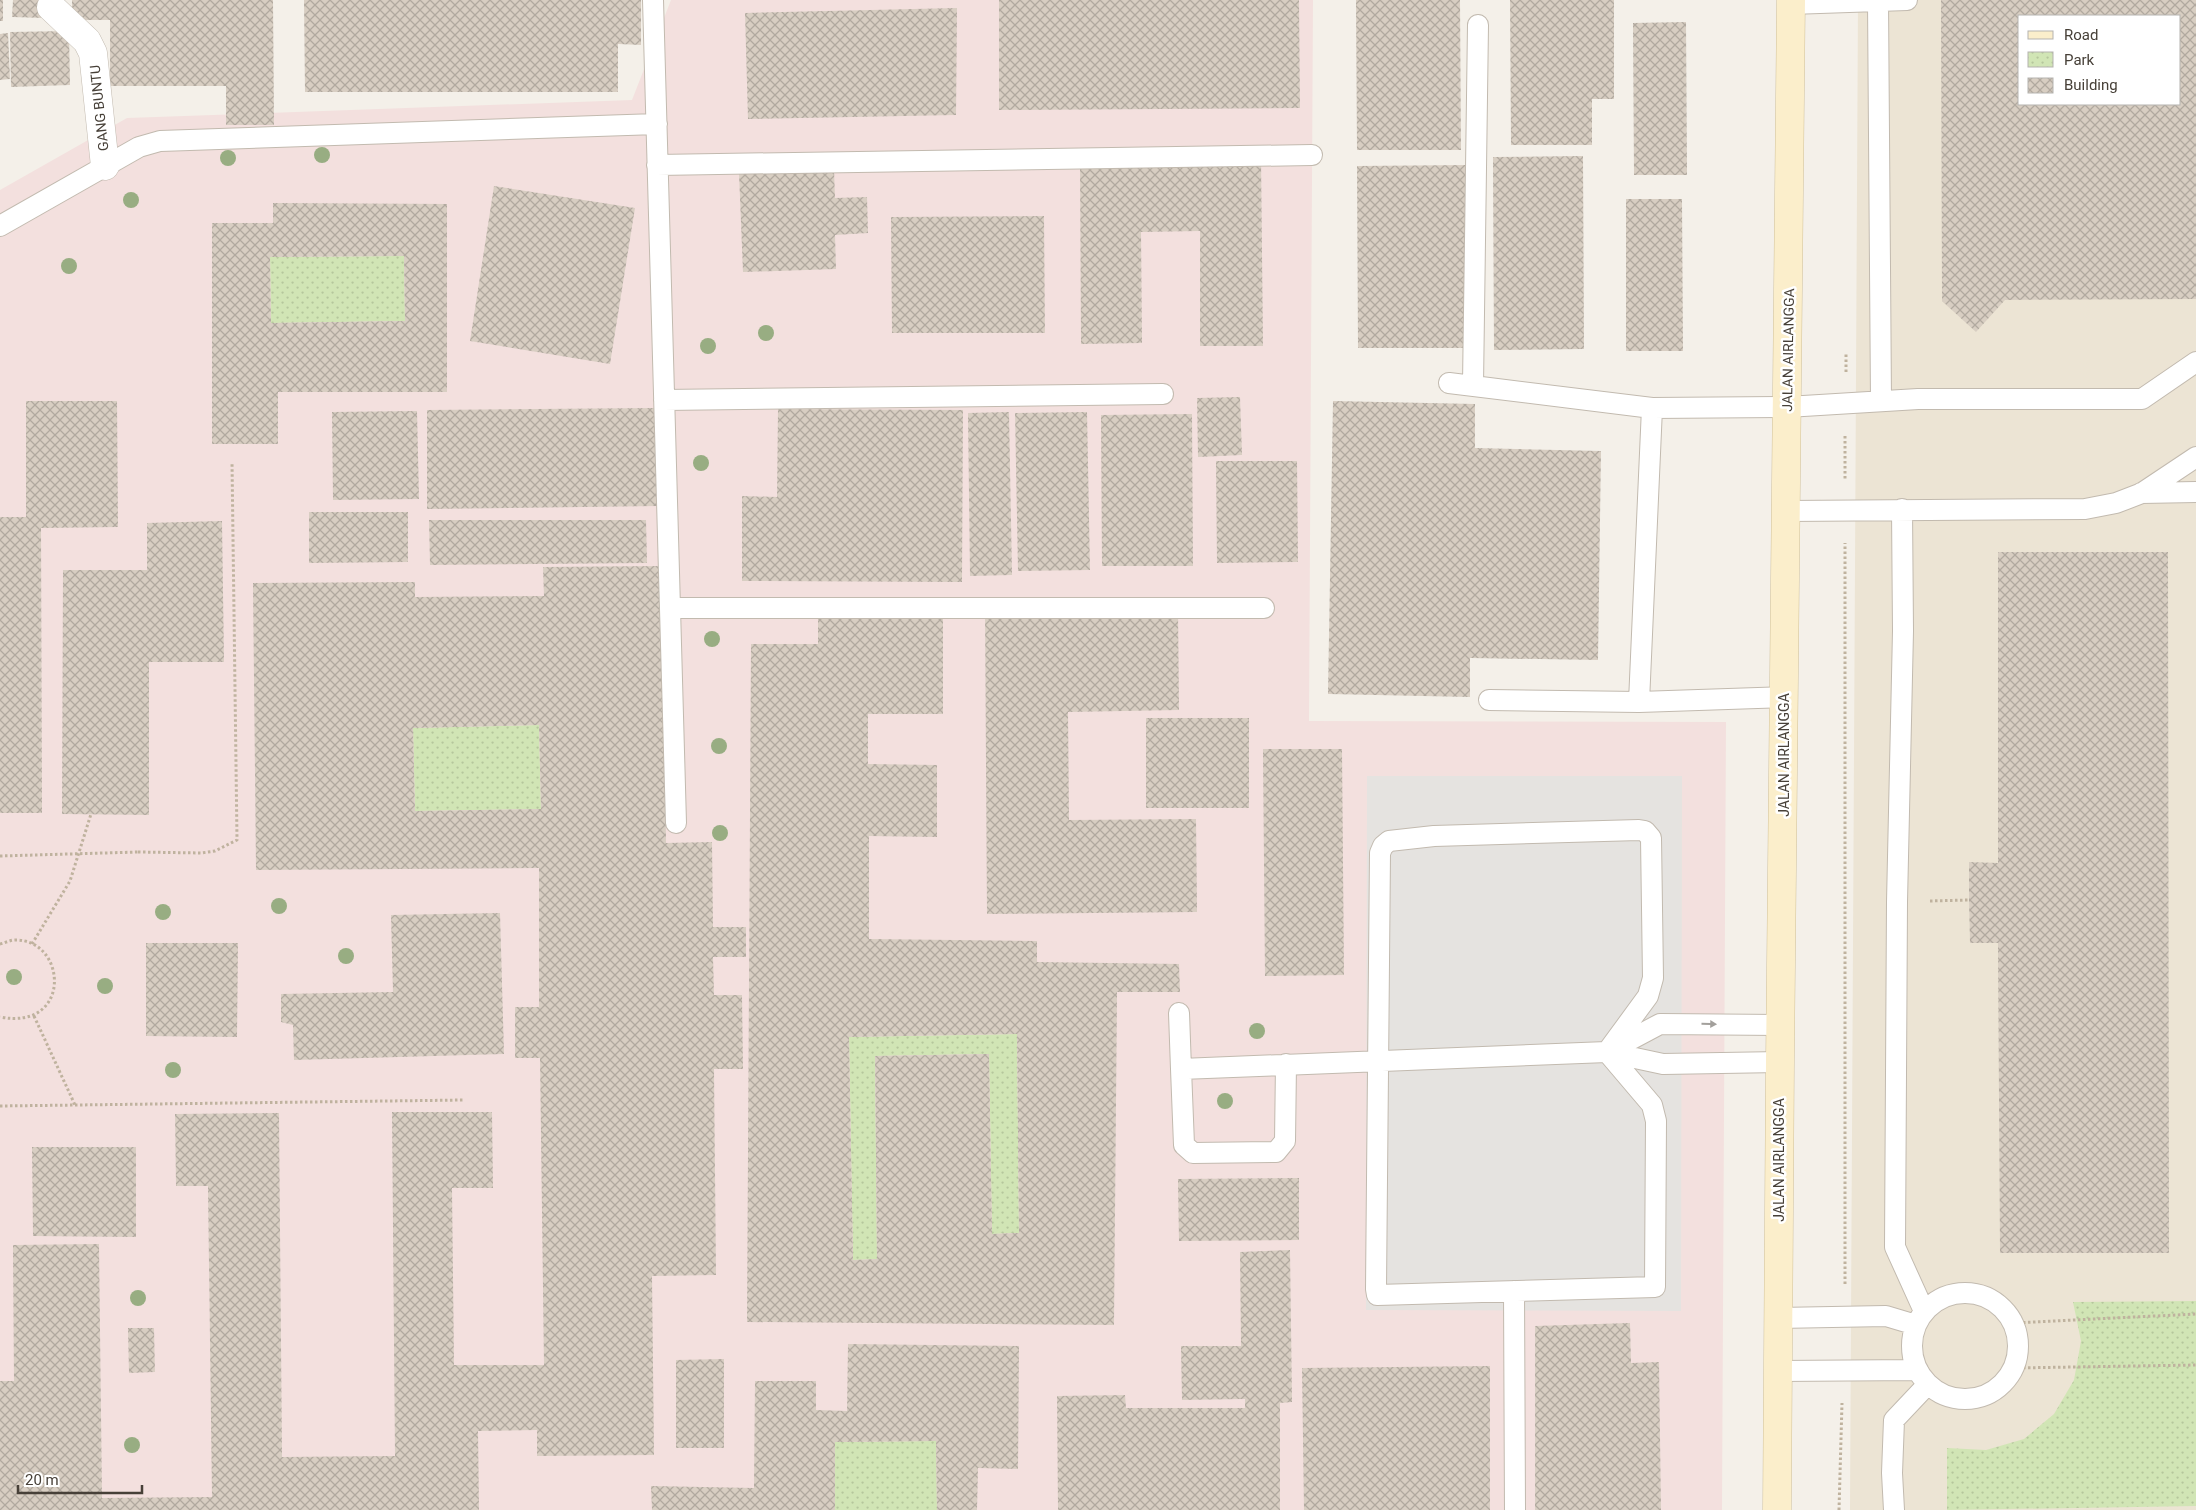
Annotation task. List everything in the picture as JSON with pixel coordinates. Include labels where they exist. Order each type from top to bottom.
[{"type":"main road","name":"JALAN AIRLANGGA","points":[[1777,1510],[1791,2]]},
{"type":"street","name":"GANG BUNTU","points":[[51,7],[87,41],[94,53],[105,166]]},
{"type":"lane","points":[[653,0],[676,823]]},
{"type":"lane","points":[[1791,2],[1907,0]]},
{"type":"lane","points":[[1878,1],[1881,401]]},
{"type":"lane","points":[[1473,385],[1478,25]]},
{"type":"lane","points":[[0,226],[138,147],[160,141],[656,124]]},
{"type":"lane","points":[[657,166],[1312,155]]},
{"type":"lane","points":[[1449,383],[1652,408],[1787,407],[1928,398],[2142,399],[2196,362]]},
{"type":"lane","points":[[664,400],[1163,394]]},
{"type":"lane","points":[[1639,702],[1652,408]]},
{"type":"lane","points":[[1845,507],[1902,509],[2085,509],[2116,503],[2142,493],[2196,457]]},
{"type":"lane","points":[[1786,508],[2086,503],[2142,493],[2196,492]]},
{"type":"lane","points":[[1902,509],[1903,631],[1897,902],[1895,1247],[1920,1318]]},
{"type":"lane","points":[[670,608],[1264,608]]},
{"type":"lane","points":[[1489,700],[1639,702],[1784,697]]},
{"type":"lane","points":[[1645,831],[1651,838],[1653,978],[1648,996],[1607,1052],[1652,1105],[1655,1113],[1655,1286],[1377,1295],[1377,1060],[1380,853],[1383,846],[1389,841],[1434,836],[1645,831]]},
{"type":"lane","points":[[1179,1013],[1184,1145],[1193,1153],[1276,1152],[1285,1141],[1286,1064]]},
{"type":"lane","points":[[1607,1052],[1660,1024],[1781,1026]]},
{"type":"lane","points":[[1181,1069],[1607,1052],[1663,1064],[1780,1062]]},
{"type":"lane","points":[[1514,1291],[1514,1510]]},
{"type":"lane","points":[[1964,1292],[1979,1294],[1993,1301],[2013,1323],[2018,1338],[2013,1368],[2004,1382],[1991,1392],[1974,1398],[1958,1399],[1941,1394],[1923,1377],[1913,1356],[1912,1340],[1920,1318],[1942,1298],[1964,1292]]},
{"type":"lane","points":[[1778,1318],[1886,1316],[1920,1318]]},
{"type":"lane","points":[[1778,1371],[1843,1372],[1923,1377]]},
{"type":"lane","points":[[1894,1510],[1892,1473],[1894,1420],[1923,1377]]},
{"type":"path","points":[[1844,1317],[1846,344]]},
{"type":"path","points":[[0,856],[208,852],[215,851],[237,840],[232,462]]},
{"type":"path","points":[[32,944],[70,881],[91,814]]},
{"type":"path","points":[[1897,902],[1969,900]]},
{"type":"path","points":[[0,944],[15,940],[32,944],[46,955],[54,970],[55,988],[47,1005],[34,1016],[17,1020],[0,1017]]},
{"type":"path","points":[[34,1016],[75,1105]]},
{"type":"path","points":[[0,1106],[464,1100]]},
{"type":"path","points":[[2013,1323],[2196,1314]]},
{"type":"path","points":[[2013,1368],[2196,1365]]},
{"type":"path","points":[[1839,1510],[1843,1372]]},
{"type":"shaded area","points":[[671,0],[1313,0],[1309,721],[1726,722],[1722,1510],[0,1510],[0,190],[127,118],[632,100]]},
{"type":"shaded area","points":[[1858,0],[2196,0],[2196,1510],[1850,1510]]},
{"type":"shaded area","points":[[1367,776],[1682,776],[1681,1311],[1366,1310]]},
{"type":"green space","points":[[404,256],[405,321],[271,323],[270,257]]},
{"type":"green space","points":[[539,725],[541,809],[415,811],[413,728]]},
{"type":"green space","points":[[1017,1034],[1019,1233],[992,1234],[989,1054],[875,1056],[877,1259],[853,1260],[849,1037]]},
{"type":"green space","points":[[2196,1301],[2196,1506],[1947,1510],[1947,1448],[1986,1450],[2024,1439],[2054,1414],[2074,1380],[2081,1341],[2073,1302]]},
{"type":"green space","points":[[936,1441],[937,1510],[835,1510],[835,1442]]},
{"type":"building","points":[[0,0],[3,0],[3,21],[0,21]]},
{"type":"building","points":[[13,0],[44,0],[44,18],[12,17]]},
{"type":"building","points":[[72,0],[273,0],[274,125],[226,125],[226,86],[110,86],[110,20],[72,20]]},
{"type":"building","points":[[304,0],[641,0],[641,45],[618,44],[618,92],[305,92]]},
{"type":"building","points":[[999,0],[1299,0],[1300,108],[999,110]]},
{"type":"building","points":[[1356,0],[1460,0],[1461,150],[1357,150]]},
{"type":"building","points":[[1510,0],[1614,0],[1614,99],[1592,99],[1592,145],[1511,145]]},
{"type":"building","points":[[1941,0],[2196,0],[2196,299],[2005,300],[1976,332],[1942,301]]},
{"type":"building","points":[[957,8],[956,115],[748,119],[745,13]]},
{"type":"building","points":[[1686,22],[1687,175],[1634,175],[1633,23]]},
{"type":"building","points":[[69,31],[70,85],[11,87],[10,32]]},
{"type":"building","points":[[8,33],[10,79],[0,80],[0,34]]},
{"type":"building","points":[[1583,156],[1584,349],[1494,350],[1493,157]]},
{"type":"building","points":[[1261,159],[1263,346],[1200,346],[1200,231],[1141,232],[1142,343],[1081,344],[1080,164]]},
{"type":"building","points":[[1465,165],[1466,348],[1358,348],[1357,166]]},
{"type":"building","points":[[834,169],[835,198],[867,197],[868,233],[835,235],[836,269],[743,272],[739,173]]},
{"type":"building","points":[[494,186],[635,208],[610,364],[470,341]]},
{"type":"building","points":[[1626,199],[1682,199],[1683,351],[1626,351]]},
{"type":"building","points":[[273,203],[447,204],[447,392],[278,392],[278,444],[212,444],[212,223],[273,223]],"holes":[[[404,256],[405,321],[271,323],[270,257]]]},
{"type":"building","points":[[1044,216],[1045,333],[892,333],[891,217]]},
{"type":"building","points":[[1240,397],[1242,455],[1198,457],[1197,398]]},
{"type":"building","points":[[26,401],[117,401],[118,527],[41,528],[42,813],[0,813],[0,517],[26,517]]},
{"type":"building","points":[[1333,401],[1475,404],[1475,448],[1601,451],[1598,660],[1470,658],[1470,697],[1328,694]]},
{"type":"building","points":[[657,408],[658,506],[427,509],[427,410]]},
{"type":"building","points":[[778,409],[963,410],[962,582],[742,581],[742,496],[777,497]]},
{"type":"building","points":[[417,411],[419,499],[333,500],[332,412]]},
{"type":"building","points":[[1009,412],[1012,575],[970,576],[968,413]]},
{"type":"building","points":[[1087,412],[1090,570],[1018,571],[1015,413]]},
{"type":"building","points":[[1192,414],[1193,566],[1102,566],[1101,415]]},
{"type":"building","points":[[1216,461],[1297,461],[1298,562],[1217,563]]},
{"type":"building","points":[[309,512],[408,512],[408,562],[309,563]]},
{"type":"building","points":[[429,520],[646,520],[647,563],[430,565]]},
{"type":"building","points":[[222,521],[224,662],[149,662],[149,815],[62,814],[63,570],[147,570],[147,523]]},
{"type":"building","points":[[1998,552],[2168,552],[2169,1253],[2000,1253],[1998,943],[1970,943],[1969,900],[1969,862],[1998,863]]},
{"type":"building","points":[[663,566],[666,843],[712,842],[713,927],[746,927],[746,957],[713,957],[714,995],[742,995],[743,1069],[714,1069],[716,1275],[652,1276],[654,1455],[537,1456],[537,1430],[478,1431],[479,1510],[0,1510],[0,1381],[14,1381],[13,1245],[99,1244],[102,1498],[212,1497],[208,1186],[176,1186],[175,1114],[279,1113],[282,1457],[395,1456],[392,1112],[492,1112],[493,1188],[452,1188],[454,1365],[544,1365],[540,1058],[515,1058],[515,1007],[539,1007],[539,868],[256,870],[253,583],[415,582],[415,597],[544,596],[543,567]],"holes":[[[539,725],[541,809],[415,811],[413,728]]]},
{"type":"building","points":[[1178,611],[1179,710],[1068,712],[1069,820],[1196,819],[1197,912],[987,914],[985,613]]},
{"type":"building","points":[[818,617],[943,617],[943,714],[868,714],[868,764],[937,765],[937,837],[869,836],[869,939],[1037,941],[1037,962],[1179,964],[1180,992],[1117,992],[1114,1325],[747,1322],[751,644],[818,644]],"holes":[[[1017,1034],[1019,1233],[992,1234],[989,1054],[875,1056],[877,1259],[853,1260],[849,1037]]]},
{"type":"building","points":[[1146,718],[1249,718],[1249,808],[1146,808]]},
{"type":"building","points":[[1263,749],[1342,749],[1344,975],[1265,976]]},
{"type":"building","points":[[500,913],[504,1054],[294,1060],[293,1025],[281,1022],[281,994],[393,992],[391,915]]},
{"type":"building","points":[[146,943],[238,943],[237,1037],[146,1036]]},
{"type":"building","points":[[32,1147],[136,1147],[136,1237],[33,1236]]},
{"type":"building","points":[[1299,1178],[1299,1240],[1179,1241],[1178,1179]]},
{"type":"building","points":[[1290,1250],[1292,1402],[1280,1403],[1280,1510],[1058,1510],[1057,1396],[1125,1395],[1126,1408],[1245,1408],[1245,1399],[1182,1400],[1181,1346],[1241,1346],[1240,1252]]},
{"type":"building","points":[[1630,1323],[1631,1363],[1659,1362],[1661,1510],[1535,1510],[1535,1326]]},
{"type":"building","points":[[128,1328],[154,1328],[155,1372],[129,1373]]},
{"type":"building","points":[[848,1344],[1019,1346],[1018,1469],[978,1468],[977,1510],[937,1510],[936,1441],[835,1442],[835,1510],[652,1510],[651,1486],[754,1488],[755,1381],[816,1381],[816,1410],[847,1411]]},
{"type":"building","points":[[724,1359],[724,1448],[676,1448],[676,1360]]},
{"type":"building","points":[[1490,1366],[1490,1510],[1304,1510],[1302,1368]]}]
